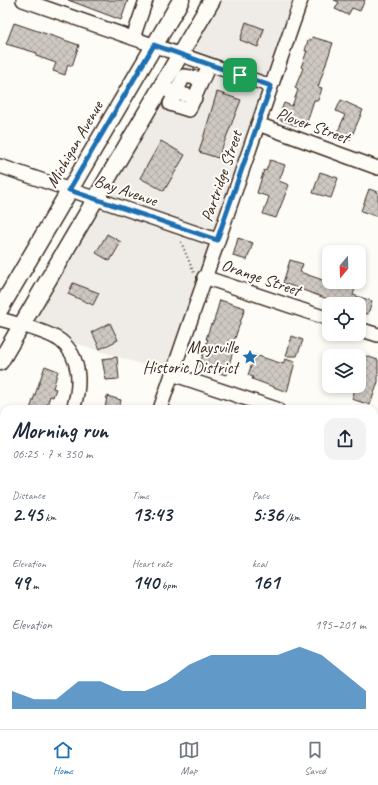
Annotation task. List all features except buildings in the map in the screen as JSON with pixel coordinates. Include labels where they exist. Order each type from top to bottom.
[{"type":"main road","name":"Michigan Avenue","points":[[0,309],[181,0]]},
{"type":"main road","points":[[0,362],[212,0]]},
{"type":"street","points":[[23,0],[271,86]]},
{"type":"street","points":[[133,38],[146,0]]},
{"type":"street","name":"Partridge Street","points":[[161,405],[172,374],[199,276],[217,240],[301,0]]},
{"type":"street","points":[[203,80],[184,76],[170,104],[189,110],[203,80],[209,65]]},
{"type":"street","points":[[160,89],[176,92]]},
{"type":"street","name":"Plover Street","points":[[258,124],[378,168]]},
{"type":"street","name":"Bay Avenue","points":[[0,166],[217,240]]},
{"type":"street","name":"Orange Street","points":[[199,276],[322,317]]},
{"type":"street","points":[[0,319],[60,341],[74,356],[78,374],[77,399],[75,405]]},
{"type":"street","points":[[366,331],[378,335]]},
{"type":"street","points":[[172,374],[265,405]]},
{"type":"path","points":[[181,242],[199,276]]},
{"type":"shaded area","points":[[212,0],[300,0],[172,374],[21,326]]},
{"type":"place","name":"Maysville Historic District","points":[[250,357]]},
{"type":"route","points":[[154,45],[240,75],[271,86],[217,240],[69,190],[154,45]]}]
